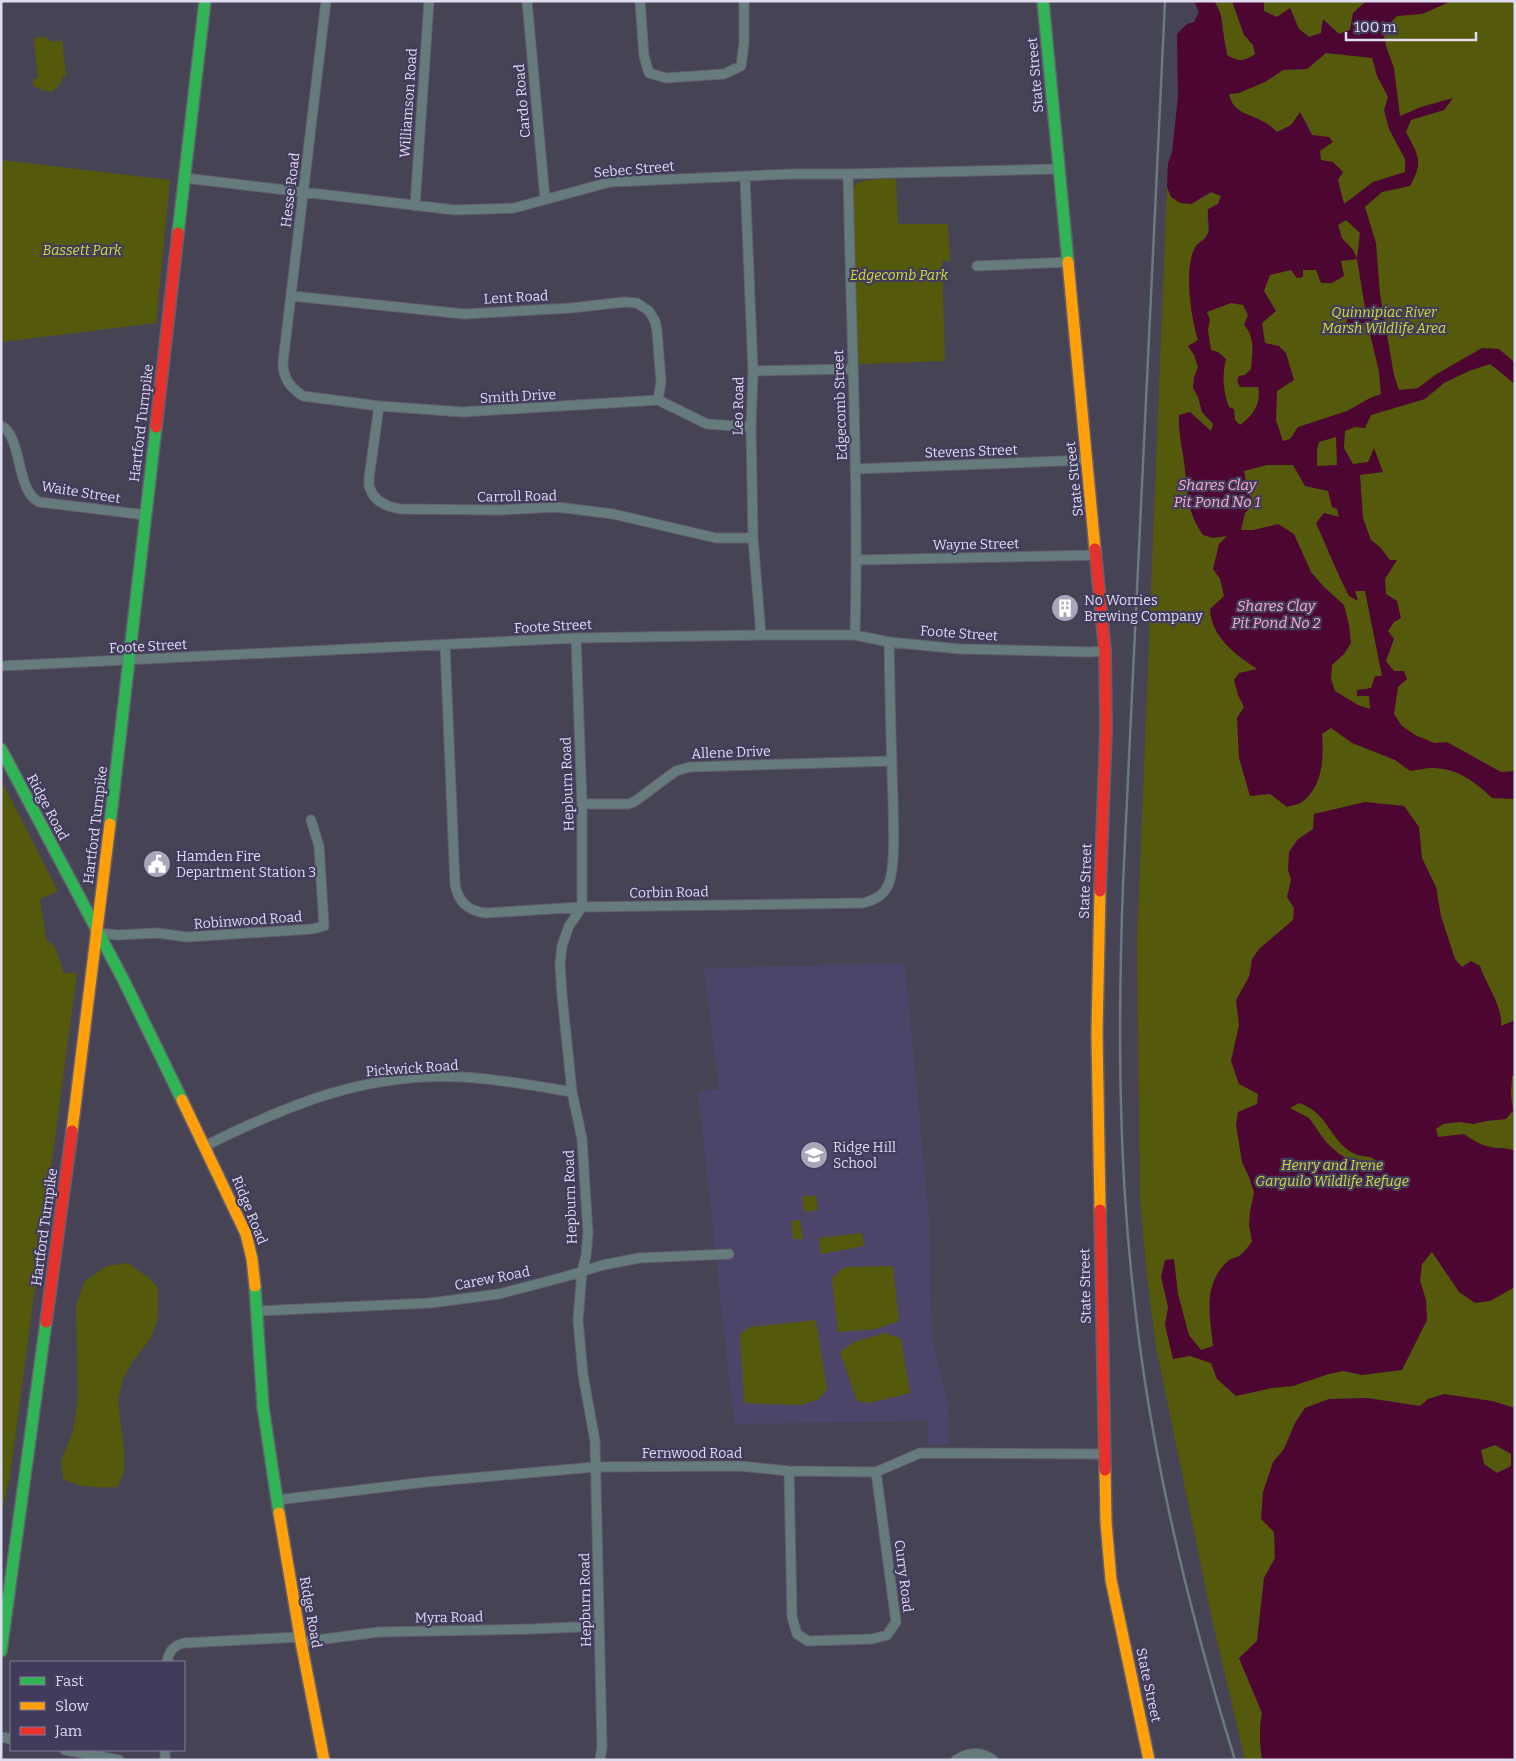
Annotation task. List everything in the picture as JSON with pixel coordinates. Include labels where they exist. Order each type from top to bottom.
[{"type":"main road","name":"Hartford Turnpike","points":[[1,1651],[60,1230],[98,933],[206,1]]},
{"type":"main road","name":"State Street","points":[[1043,1],[1105,650],[1106,730],[1096,1033],[1106,1522],[1111,1580],[1149,1760]]},
{"type":"main road","name":"Ridge Road","points":[[1,749],[124,981],[246,1234],[252,1259],[265,1425],[301,1640],[324,1760]]},
{"type":"street","name":"Hesse Road","points":[[287,382],[283,373],[283,362],[326,1]]},
{"type":"street","name":"Williamson Road","points":[[415,206],[429,1]]},
{"type":"street","name":"Cardo Road","points":[[527,1],[545,199]]},
{"type":"street","points":[[640,1],[644,56],[649,73],[666,78],[724,74],[741,66],[744,43],[744,1]]},
{"type":"street","name":"Sebec Street","points":[[185,178],[455,210],[514,208],[610,182],[790,174],[1059,169]]},
{"type":"street","name":"Edgecomb Street","points":[[848,174],[857,560],[855,636]]},
{"type":"street","name":"Leo Road","points":[[745,177],[752,371],[753,538],[761,635]]},
{"type":"street","points":[[977,266],[1069,262]]},
{"type":"street","name":"Lent Road","points":[[292,296],[464,314],[571,308],[624,302],[637,303],[649,311],[655,321],[661,382],[658,400]]},
{"type":"street","points":[[752,371],[852,368]]},
{"type":"street","name":"Smith Drive","points":[[287,382],[294,390],[304,396],[379,406],[463,412],[658,400],[707,424],[751,427]]},
{"type":"street","name":"Carroll Road","points":[[379,406],[368,478],[373,494],[388,506],[400,509],[434,510],[557,508],[613,514],[716,538],[753,538]]},
{"type":"street","name":"Waite Street","points":[[1,426],[10,432],[27,487],[33,498],[47,503],[146,515]]},
{"type":"street","name":"Stevens Street","points":[[855,469],[1087,460]]},
{"type":"street","name":"Wayne Street","points":[[857,560],[1097,555]]},
{"type":"street","name":"Foote Street","points":[[1,666],[576,638],[761,635],[855,636],[889,642],[960,649],[1090,652],[1105,650]]},
{"type":"street","name":"Hepburn Road","points":[[576,638],[582,804],[582,907],[569,926],[562,946],[560,964],[572,1092],[582,1139],[588,1233],[582,1271],[578,1320],[583,1375],[595,1441],[602,1747],[600,1760]]},
{"type":"street","name":"Corbin Road","points":[[445,645],[455,884],[460,899],[471,910],[486,913],[582,907],[854,903],[872,901],[885,891],[892,872],[893,827],[889,642]]},
{"type":"street","name":"Allene Drive","points":[[582,804],[628,804],[634,802],[676,771],[690,767],[892,761]]},
{"type":"street","name":"Robinwood Road","points":[[98,933],[118,935],[157,933],[187,938],[312,929],[324,926],[318,846],[311,820]]},
{"type":"street","name":"Pickwick Road","points":[[205,1146],[309,1099],[338,1090],[372,1083],[407,1079],[462,1077],[572,1092]]},
{"type":"street","name":"Carew Road","points":[[257,1311],[430,1303],[499,1294],[603,1264],[639,1258],[729,1254]]},
{"type":"street","name":"Fernwood Road","points":[[277,1500],[426,1482],[595,1467],[740,1466],[789,1471],[876,1472],[920,1453],[1104,1454]]},
{"type":"street","name":"Curry Road","points":[[789,1471],[792,1617],[797,1634],[808,1641],[872,1639],[887,1635],[896,1622],[876,1472]]},
{"type":"street","name":"Myra Road","points":[[167,1661],[171,1650],[176,1645],[184,1643],[301,1640],[379,1632],[599,1626]]},
{"type":"street","points":[[70,1751],[119,1760]]},
{"type":"street","points":[[956,1760],[963,1755],[972,1753],[982,1754],[993,1760]]},
{"type":"shaded area","name":"Ridge Hill School","points":[[905,963],[929,1217],[932,1338],[948,1403],[949,1444],[928,1444],[928,1421],[734,1424],[698,1092],[719,1089],[704,968]]},
{"type":"green space","points":[[1214,1],[1232,1],[1244,35],[1253,45],[1255,54],[1248,59],[1234,59],[1227,55],[1221,15]]},
{"type":"green space","points":[[1264,1],[1366,1],[1353,13],[1350,30],[1339,34],[1323,20],[1321,33],[1309,37],[1299,29],[1290,8],[1277,17],[1263,11]]},
{"type":"green space","name":"Henry and Irene Garguilo Wildlife Refuge","points":[[1399,1],[1515,1],[1515,1408],[1492,1401],[1428,1399],[1421,1406],[1367,1398],[1329,1399],[1305,1408],[1295,1423],[1284,1449],[1273,1462],[1275,1558],[1264,1578],[1257,1641],[1239,1658],[1262,1713],[1260,1743],[1262,1760],[1245,1760],[1212,1619],[1156,1347],[1140,1199],[1137,943],[1167,187],[1171,197],[1192,204],[1211,192],[1221,195],[1218,204],[1206,219],[1207,234],[1196,245],[1342,195],[1333,162],[1321,161],[1319,151],[1306,121],[1291,125],[1277,132],[1266,123],[1238,109],[1231,100],[1229,93],[1265,82],[1283,70],[1307,69],[1326,53],[1371,57],[1359,14]]},
{"type":"green space","points":[[45,37],[52,42],[62,40],[66,76],[63,76],[61,83],[52,92],[33,86],[33,79],[38,78],[34,38]]},
{"type":"green space","name":"Bassett Park","points":[[1,160],[170,180],[156,323],[1,342]]},
{"type":"green space","name":"Edgecomb Park","points":[[896,179],[898,224],[948,224],[950,261],[942,261],[945,361],[859,364],[853,189],[855,185],[862,181]]},
{"type":"green space","points":[[1,780],[58,891],[40,899],[46,939],[55,947],[64,973],[77,973],[10,1476],[1,1515]]},
{"type":"green space","points":[[816,1195],[818,1210],[804,1212],[802,1197]]},
{"type":"green space","points":[[800,1220],[803,1239],[793,1239],[791,1221]]},
{"type":"green space","points":[[862,1233],[864,1246],[821,1254],[819,1238]]},
{"type":"green space","points":[[127,1263],[148,1277],[158,1288],[158,1317],[151,1338],[133,1361],[123,1379],[118,1400],[124,1451],[124,1472],[117,1487],[83,1486],[63,1479],[61,1461],[73,1432],[78,1396],[76,1307],[84,1282],[107,1266]]},
{"type":"green space","points":[[893,1266],[899,1321],[876,1329],[838,1332],[832,1278],[845,1267]]},
{"type":"green space","points":[[816,1320],[827,1389],[817,1400],[801,1405],[744,1403],[740,1334],[750,1327]]},
{"type":"green space","points":[[885,1333],[901,1339],[910,1393],[869,1403],[857,1401],[840,1352],[854,1342]]},
{"type":"green space","points":[[1496,1445],[1511,1454],[1511,1466],[1497,1473],[1484,1464],[1481,1450]]},
{"type":"water","points":[[1194,1],[1214,1],[1221,15],[1227,55],[1241,60],[1248,59],[1255,54],[1253,45],[1244,35],[1232,1],[1264,1],[1264,11],[1277,17],[1290,8],[1299,29],[1309,37],[1321,33],[1323,19],[1339,34],[1350,30],[1353,13],[1366,1],[1452,1],[1422,14],[1397,16],[1383,30],[1386,46],[1394,68],[1400,116],[1421,107],[1453,98],[1444,110],[1411,120],[1406,132],[1418,158],[1418,164],[1410,186],[1382,192],[1365,207],[1376,243],[1380,295],[1394,375],[1399,390],[1418,388],[1435,375],[1482,348],[1499,349],[1512,360],[1515,364],[1515,384],[1490,364],[1469,371],[1444,383],[1425,399],[1371,415],[1365,428],[1355,427],[1345,431],[1344,448],[1353,464],[1368,462],[1374,448],[1383,472],[1360,475],[1363,518],[1371,540],[1380,547],[1390,560],[1397,560],[1385,579],[1386,594],[1397,601],[1401,618],[1394,622],[1388,631],[1394,639],[1386,661],[1394,671],[1404,671],[1407,679],[1398,687],[1394,714],[1402,726],[1415,735],[1434,743],[1447,742],[1501,772],[1515,771],[1515,799],[1492,798],[1466,777],[1450,771],[1433,768],[1410,771],[1395,760],[1352,743],[1331,728],[1322,734],[1323,752],[1318,780],[1309,796],[1302,802],[1287,807],[1270,794],[1250,796],[1239,758],[1237,718],[1244,707],[1234,680],[1239,673],[1257,669],[1226,644],[1220,637],[1211,619],[1210,609],[1224,596],[1220,579],[1213,569],[1219,544],[1227,536],[1213,538],[1203,535],[1194,519],[1188,496],[1179,429],[1179,415],[1190,412],[1211,431],[1213,424],[1202,412],[1198,397],[1193,388],[1194,377],[1198,367],[1194,355],[1188,346],[1198,340],[1191,306],[1189,279],[1192,255],[1196,246],[1208,233],[1208,209],[1218,204],[1221,196],[1211,192],[1191,204],[1180,203],[1171,197],[1167,187],[1168,164],[1172,152],[1178,97],[1177,34],[1187,24],[1194,22],[1199,12]],"holes":[[[1326,53],[1372,58],[1377,76],[1388,97],[1384,110],[1389,129],[1405,159],[1405,172],[1373,182],[1344,204],[1338,180],[1343,172],[1333,162],[1321,160],[1320,151],[1333,142],[1329,137],[1312,135],[1300,112],[1291,125],[1277,132],[1266,123],[1242,112],[1231,101],[1229,94],[1239,93],[1265,82],[1283,70],[1307,69]],[[1346,220],[1360,233],[1357,258],[1353,250],[1342,238],[1338,225]],[[1357,259],[1365,308],[1357,310],[1347,318],[1346,329],[1350,332],[1355,321],[1368,325],[1379,372],[1381,394],[1347,411],[1298,427],[1290,439],[1283,441],[1276,420],[1277,391],[1294,380],[1286,353],[1279,346],[1265,343],[1262,323],[1276,311],[1264,291],[1270,275],[1291,270],[1297,278],[1303,277],[1303,270],[1316,270],[1321,283],[1332,283],[1344,276],[1341,261]],[[1231,303],[1243,305],[1248,315],[1244,325],[1252,341],[1251,369],[1245,375],[1239,376],[1237,381],[1240,387],[1258,387],[1259,398],[1252,413],[1240,425],[1235,420],[1234,409],[1229,407],[1225,395],[1226,359],[1218,352],[1211,350],[1208,330],[1210,320],[1207,312]],[[1336,437],[1337,465],[1317,466],[1319,442]],[[1267,465],[1293,465],[1305,486],[1328,491],[1332,507],[1337,509],[1339,517],[1324,513],[1316,523],[1349,596],[1358,601],[1355,591],[1365,591],[1382,676],[1375,676],[1371,688],[1357,690],[1357,696],[1369,696],[1370,709],[1358,705],[1335,691],[1331,679],[1332,665],[1344,654],[1351,643],[1344,605],[1311,572],[1294,534],[1278,524],[1253,530],[1241,530],[1245,513],[1254,503],[1247,488],[1244,471]]]},
{"type":"water","points":[[1365,802],[1404,806],[1419,827],[1422,858],[1436,887],[1441,916],[1455,959],[1462,967],[1471,961],[1480,966],[1497,1003],[1501,1026],[1515,1020],[1515,1075],[1512,1076],[1511,1094],[1513,1111],[1506,1119],[1473,1124],[1460,1122],[1443,1124],[1436,1129],[1438,1137],[1464,1134],[1486,1146],[1515,1151],[1515,1287],[1490,1301],[1475,1303],[1459,1292],[1432,1252],[1422,1264],[1420,1280],[1426,1300],[1427,1320],[1402,1370],[1362,1375],[1343,1371],[1293,1386],[1272,1388],[1236,1396],[1217,1379],[1211,1363],[1190,1356],[1173,1359],[1165,1325],[1168,1307],[1161,1277],[1165,1260],[1174,1259],[1178,1294],[1189,1335],[1201,1350],[1213,1346],[1210,1301],[1214,1280],[1230,1259],[1241,1255],[1252,1242],[1249,1225],[1254,1192],[1242,1162],[1236,1125],[1238,1112],[1257,1104],[1258,1094],[1239,1084],[1231,1061],[1239,1025],[1236,1000],[1249,977],[1252,959],[1259,949],[1293,920],[1294,908],[1287,897],[1291,880],[1288,870],[1289,852],[1298,839],[1313,829],[1314,814]],"holes":[[[1299,1103],[1317,1113],[1345,1148],[1378,1162],[1360,1165],[1339,1154],[1326,1142],[1309,1118],[1290,1108]]]},
{"type":"water","points":[[1444,1394],[1492,1401],[1515,1408],[1515,1760],[1262,1760],[1260,1726],[1262,1713],[1239,1658],[1257,1641],[1264,1578],[1275,1558],[1274,1532],[1261,1519],[1263,1492],[1273,1462],[1284,1449],[1295,1423],[1305,1408],[1329,1399],[1367,1398],[1420,1406],[1428,1399]],"holes":[[[1495,1445],[1511,1454],[1511,1466],[1497,1473],[1484,1464],[1481,1450]]]},
{"type":"railway","points":[[1165,1],[1123,884],[1120,988],[1122,1143],[1134,1298],[1150,1416],[1173,1532],[1187,1589],[1235,1760]]},
{"type":"traffic: fast","points":[[178,233],[205,1]]},
{"type":"traffic: fast","points":[[1043,1],[1068,262]]},
{"type":"traffic: fast","points":[[110,824],[156,427]]},
{"type":"traffic: fast","points":[[1,749],[124,981],[182,1100]]},
{"type":"traffic: fast","points":[[255,1286],[263,1407],[279,1513]]},
{"type":"traffic: fast","points":[[1,1651],[46,1322]]},
{"type":"traffic: slow","points":[[1068,262],[1095,549]]},
{"type":"traffic: slow","points":[[72,1131],[110,824]]},
{"type":"traffic: slow","points":[[1100,891],[1097,1033],[1100,1210]]},
{"type":"traffic: slow","points":[[182,1100],[246,1234],[252,1259],[255,1286]]},
{"type":"traffic: slow","points":[[1105,1470],[1106,1522],[1111,1580],[1149,1760]]},
{"type":"traffic: slow","points":[[279,1513],[324,1760]]},
{"type":"traffic: jam","points":[[156,427],[178,233]]},
{"type":"traffic: jam","points":[[1095,549],[1105,651],[1106,730],[1100,891]]},
{"type":"traffic: jam","points":[[46,1322],[72,1131]]},
{"type":"traffic: jam","points":[[1100,1210],[1105,1470]]},
{"type":"place","name":"No Worries Brewing Company","points":[[1065,608]]},
{"type":"place","name":"Hamden Fire Department Station 3","points":[[157,864]]},
{"type":"place","name":"Ridge Hill School","points":[[814,1155]]},
{"type":"park label","name":"Quinnipiac River Marsh Wildlife Area","points":[[1384,320]]},
{"type":"water label","name":"Shares Clay Pit Pond No 1","points":[[1217,494]]},
{"type":"water label","name":"Shares Clay Pit Pond No 2","points":[[1276,614]]}]
